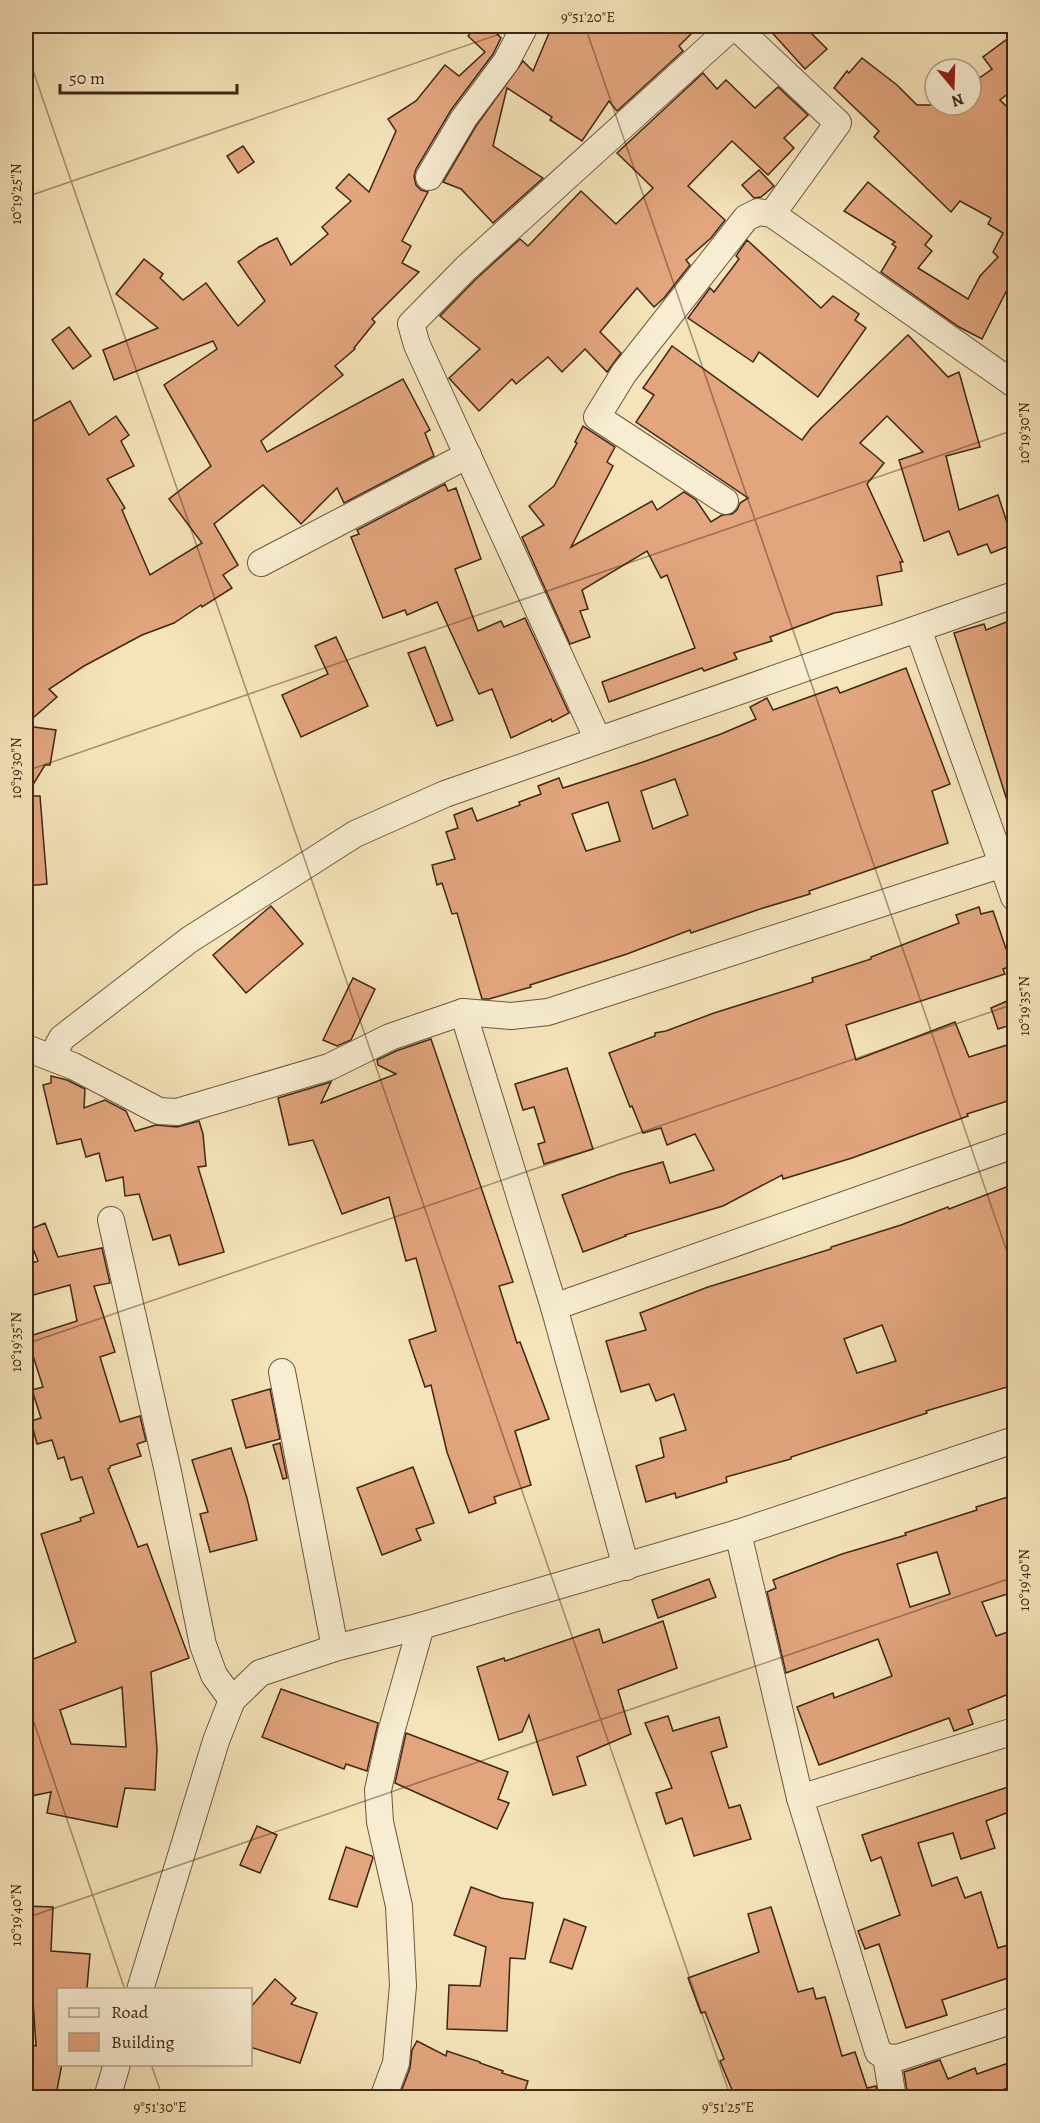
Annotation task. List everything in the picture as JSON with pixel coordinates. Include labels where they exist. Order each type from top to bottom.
[{"type":"street","points":[[429,177],[464,118],[506,62],[525,26]]},
{"type":"street","points":[[598,740],[417,345],[411,324],[466,268],[734,26],[838,123],[772,214]]},
{"type":"street","points":[[725,501],[597,417],[624,373],[746,218],[758,212],[772,214],[1014,384]]},
{"type":"street","points":[[261,562],[468,455]]},
{"type":"street","points":[[58,1060],[57,1047],[62,1038],[189,940],[355,834],[445,794],[1014,595]]},
{"type":"street","points":[[918,629],[1014,897]]},
{"type":"street","points":[[26,1048],[58,1060],[159,1111],[177,1112],[329,1067],[390,1037],[464,1012],[511,1016],[548,1012],[1003,864]]},
{"type":"street","points":[[464,1012],[554,1307],[626,1567]]},
{"type":"street","points":[[554,1307],[1014,1145]]},
{"type":"street","points":[[111,1220],[168,1473],[203,1645],[214,1675],[232,1700]]},
{"type":"street","points":[[282,1372],[335,1648]]},
{"type":"street","points":[[140,1988],[216,1741],[232,1700],[260,1673],[335,1648],[421,1626],[738,1533],[1014,1440]]},
{"type":"street","points":[[738,1533],[800,1798],[878,2052],[886,2057],[897,2058],[1014,2020]]},
{"type":"street","points":[[383,2097],[396,2063],[403,1986],[399,1906],[380,1822],[378,1790],[391,1732],[421,1626]]},
{"type":"street","points":[[800,1798],[1014,1731]]},
{"type":"street","points":[[886,2057],[893,2097]]},
{"type":"street","points":[[106,2097],[116,2066]]},
{"type":"building","points":[[477,26],[489,26],[501,38],[493,54],[451,110],[414,176],[416,185],[428,192],[402,241],[411,246],[402,263],[419,272],[372,319],[375,322],[355,349],[335,366],[343,375],[261,441],[267,452],[403,379],[430,430],[425,433],[434,456],[344,503],[337,488],[301,524],[263,485],[214,524],[238,565],[223,575],[232,588],[174,623],[142,635],[84,666],[49,689],[57,697],[26,724],[26,435],[33,430],[30,423],[70,401],[89,435],[116,416],[129,435],[121,441],[134,466],[107,479],[125,508],[122,510],[150,575],[202,543],[169,499],[211,466],[164,385],[217,349],[213,341],[114,380],[103,350],[158,328],[116,294],[144,259],[163,274],[160,278],[183,300],[206,283],[238,326],[265,301],[238,262],[277,238],[291,265],[328,234],[322,227],[351,201],[336,188],[349,174],[369,192],[396,131],[388,119],[416,101],[445,65],[459,76],[485,52],[468,36]]},
{"type":"building","points":[[552,26],[569,32],[574,26],[699,26],[679,46],[683,51],[617,111],[609,101],[582,141],[550,120],[552,117],[507,88],[493,146],[543,178],[493,223],[461,189],[443,182],[476,126],[523,61],[533,71]]},
{"type":"building","points":[[766,26],[804,26],[827,49],[805,69]]},
{"type":"building","points":[[1014,34],[1014,89],[1000,100],[1014,114],[1014,276],[982,339],[959,327],[881,272],[896,247],[892,244],[895,242],[844,211],[868,182],[932,236],[925,245],[932,251],[918,268],[968,299],[980,276],[998,257],[993,252],[1003,233],[988,224],[991,218],[960,201],[951,212],[874,137],[879,131],[834,88],[847,71],[849,73],[862,58],[897,85],[917,105],[923,105],[923,117],[983,117],[983,75],[992,69],[983,57]]},
{"type":"building","points":[[703,73],[717,89],[726,80],[755,108],[778,87],[808,115],[784,138],[794,148],[768,175],[732,141],[688,186],[725,220],[711,238],[686,260],[690,265],[654,307],[637,288],[600,332],[621,353],[607,372],[585,349],[562,372],[548,357],[516,384],[512,379],[479,411],[449,378],[480,349],[440,316],[520,239],[528,246],[581,191],[616,224],[653,188],[617,153]]},
{"type":"building","points":[[243,146],[254,162],[238,173],[227,156]]},
{"type":"building","points":[[759,170],[774,186],[761,197],[754,198],[742,185]]},
{"type":"building","points":[[747,240],[821,308],[833,296],[859,314],[855,320],[866,328],[818,397],[759,352],[753,362],[688,318],[710,288],[714,292],[739,259],[736,256]]},
{"type":"building","points":[[69,327],[91,356],[73,369],[52,340]]},
{"type":"building","points":[[908,335],[948,377],[959,372],[980,447],[946,456],[959,510],[998,495],[1014,544],[991,553],[987,544],[958,555],[949,531],[924,541],[899,460],[923,452],[887,416],[860,443],[884,463],[867,484],[903,562],[900,562],[902,571],[877,576],[882,605],[834,613],[770,637],[772,641],[734,653],[737,659],[704,671],[702,668],[609,702],[602,682],[695,648],[667,575],[661,578],[647,551],[582,590],[588,609],[580,611],[590,637],[570,644],[522,537],[544,525],[529,506],[554,486],[577,443],[575,442],[583,426],[615,447],[607,462],[613,466],[571,547],[652,501],[657,510],[684,492],[696,500],[711,522],[722,515],[732,514],[740,503],[748,498],[636,422],[654,395],[643,388],[672,346],[802,440],[811,428]]},
{"type":"building","points":[[445,484],[448,491],[456,488],[481,559],[455,569],[478,631],[501,621],[504,627],[525,618],[569,713],[511,738],[492,689],[479,694],[437,602],[407,615],[405,610],[383,618],[351,537],[359,534],[357,530]]},
{"type":"building","points":[[1014,619],[1014,812],[1011,813],[954,633],[984,624],[986,630]]},
{"type":"building","points":[[336,637],[368,706],[301,737],[282,695],[328,674],[315,646]]},
{"type":"building","points":[[425,647],[453,720],[437,726],[408,653]]},
{"type":"building","points":[[906,668],[950,784],[932,791],[948,843],[809,891],[810,894],[691,933],[690,930],[627,954],[530,985],[531,987],[482,999],[457,913],[452,914],[442,883],[437,885],[432,865],[455,859],[446,832],[458,828],[454,815],[472,808],[477,821],[520,805],[519,802],[541,794],[538,786],[559,778],[563,788],[721,734],[756,719],[750,707],[767,698],[773,710],[837,687],[840,693]],"holes":[[[675,779],[688,815],[653,829],[641,791]],[[608,802],[620,841],[586,851],[572,814]]]},
{"type":"building","points":[[26,726],[56,730],[50,765],[45,765],[26,796]]},
{"type":"building","points":[[26,796],[40,796],[47,884],[26,886]]},
{"type":"building","points":[[271,906],[303,944],[246,993],[213,955]]},
{"type":"building","points":[[979,907],[981,914],[993,911],[1012,966],[1003,969],[1005,974],[846,1025],[856,1060],[955,1022],[969,1057],[1007,1045],[1014,1069],[1014,1099],[967,1114],[968,1116],[852,1158],[783,1179],[782,1175],[723,1206],[625,1235],[583,1252],[562,1195],[620,1174],[663,1162],[670,1183],[714,1170],[695,1134],[667,1145],[661,1128],[643,1133],[609,1053],[655,1036],[655,1033],[813,982],[812,978],[871,959],[871,957],[959,923],[956,915]]},
{"type":"building","points":[[353,978],[375,989],[351,1040],[337,1046],[323,1040]]},
{"type":"building","points":[[1014,998],[1014,1024],[998,1029],[991,1008]]},
{"type":"building","points":[[431,1039],[513,1282],[499,1286],[517,1343],[520,1342],[549,1419],[515,1431],[531,1485],[494,1497],[496,1503],[469,1513],[447,1452],[431,1385],[425,1387],[409,1340],[436,1331],[416,1258],[406,1261],[389,1197],[342,1214],[313,1140],[289,1145],[278,1098],[331,1082],[321,1103],[396,1074],[378,1065],[377,1060]]},
{"type":"building","points":[[567,1068],[593,1149],[544,1164],[538,1144],[545,1142],[534,1107],[523,1110],[515,1084]]},
{"type":"building","points":[[51,1076],[67,1080],[85,1089],[84,1108],[105,1100],[126,1111],[135,1131],[156,1125],[177,1127],[199,1121],[203,1134],[206,1166],[198,1167],[224,1252],[179,1265],[170,1235],[153,1240],[139,1194],[125,1196],[123,1177],[106,1181],[99,1153],[86,1157],[81,1139],[57,1144],[43,1085],[51,1083]]},
{"type":"building","points":[[1014,1184],[1014,1385],[926,1411],[927,1413],[791,1457],[791,1459],[726,1477],[727,1482],[676,1498],[675,1493],[646,1502],[636,1466],[664,1457],[660,1438],[686,1430],[674,1394],[656,1401],[649,1384],[621,1392],[606,1341],[646,1330],[640,1313],[708,1287],[831,1249],[831,1247],[901,1225],[948,1207],[949,1209]],"holes":[[[882,1325],[896,1361],[857,1373],[844,1339]]]},
{"type":"building","points":[[45,1223],[58,1257],[102,1248],[110,1283],[94,1286],[115,1352],[100,1357],[120,1422],[140,1416],[146,1441],[137,1444],[141,1456],[110,1466],[108,1469],[138,1547],[147,1544],[189,1658],[151,1672],[157,1749],[155,1790],[125,1788],[117,1827],[47,1813],[51,1792],[26,1797],[26,1662],[76,1642],[41,1534],[81,1521],[80,1518],[94,1513],[82,1477],[71,1480],[64,1457],[58,1459],[52,1440],[37,1444],[31,1421],[41,1418],[32,1390],[43,1387],[27,1337],[77,1321],[70,1285],[26,1297],[26,1265],[38,1261],[26,1231]],"holes":[[[122,1687],[126,1747],[71,1744],[60,1710]]]},
{"type":"building","points":[[270,1389],[280,1439],[246,1448],[232,1400]]},
{"type":"building","points":[[280,1443],[287,1478],[283,1479],[273,1445]]},
{"type":"building","points":[[231,1448],[257,1540],[210,1552],[200,1514],[208,1512],[192,1460]]},
{"type":"building","points":[[413,1467],[434,1523],[416,1529],[421,1540],[382,1555],[357,1488]]},
{"type":"building","points":[[1014,1495],[1014,1592],[982,1602],[996,1636],[1014,1630],[1014,1692],[968,1710],[973,1724],[954,1731],[949,1718],[819,1765],[797,1707],[833,1693],[834,1698],[892,1676],[878,1639],[786,1673],[767,1592],[776,1588],[773,1580],[842,1554],[977,1510],[976,1507]],"holes":[[[937,1552],[950,1594],[910,1607],[897,1564]]]},
{"type":"building","points":[[709,1579],[716,1597],[658,1618],[652,1600]]},
{"type":"building","points":[[663,1621],[677,1668],[618,1690],[631,1734],[577,1757],[586,1785],[553,1795],[529,1715],[522,1732],[499,1740],[477,1667],[504,1658],[505,1661],[599,1629],[603,1643]]},
{"type":"building","points":[[281,1689],[378,1723],[367,1771],[346,1764],[344,1769],[262,1737]]},
{"type":"building","points":[[668,1716],[673,1731],[719,1717],[727,1747],[711,1752],[729,1808],[740,1805],[751,1839],[694,1856],[682,1818],[666,1824],[656,1793],[672,1788],[645,1723]]},
{"type":"building","points":[[406,1733],[508,1772],[498,1799],[509,1803],[497,1829],[395,1783]]},
{"type":"building","points":[[1014,1785],[1014,1810],[986,1821],[995,1848],[961,1859],[953,1833],[918,1843],[932,1886],[957,1877],[965,1898],[981,1892],[998,1948],[1008,1945],[1014,1976],[942,2000],[947,2015],[906,2028],[879,1944],[865,1949],[858,1931],[900,1915],[881,1857],[871,1861],[862,1835]]},
{"type":"building","points":[[257,1826],[277,1835],[260,1873],[240,1865]]},
{"type":"building","points":[[346,1847],[373,1858],[357,1907],[329,1899]]},
{"type":"building","points":[[471,1887],[501,1898],[533,1903],[525,1959],[510,1958],[507,2031],[447,2029],[449,1985],[480,1986],[486,1947],[454,1935]]},
{"type":"building","points":[[26,1906],[53,1907],[51,1951],[90,1954],[87,1988],[57,1988],[57,2066],[62,2066],[56,2095],[26,2089],[29,2044],[36,2046],[33,1967],[26,1966],[28,1928],[26,1927]]},
{"type":"building","points":[[771,1907],[798,1992],[813,1988],[816,1999],[825,1997],[842,2056],[855,2052],[867,2088],[876,2086],[878,2097],[735,2097],[720,2061],[724,2059],[705,2012],[701,2013],[688,1978],[759,1952],[748,1914]]},
{"type":"building","points":[[564,1919],[586,1927],[572,1969],[550,1962]]},
{"type":"building","points":[[275,1979],[296,1998],[291,2004],[317,2013],[300,2063],[252,2048],[252,2006]]},
{"type":"building","points":[[417,2041],[446,2056],[447,2051],[528,2081],[523,2097],[413,2097],[401,2092],[410,2068],[412,2050]]},
{"type":"building","points":[[940,2060],[948,2079],[975,2068],[977,2074],[1014,2061],[1014,2086],[999,2091],[1001,2097],[908,2097],[904,2072]]}]
